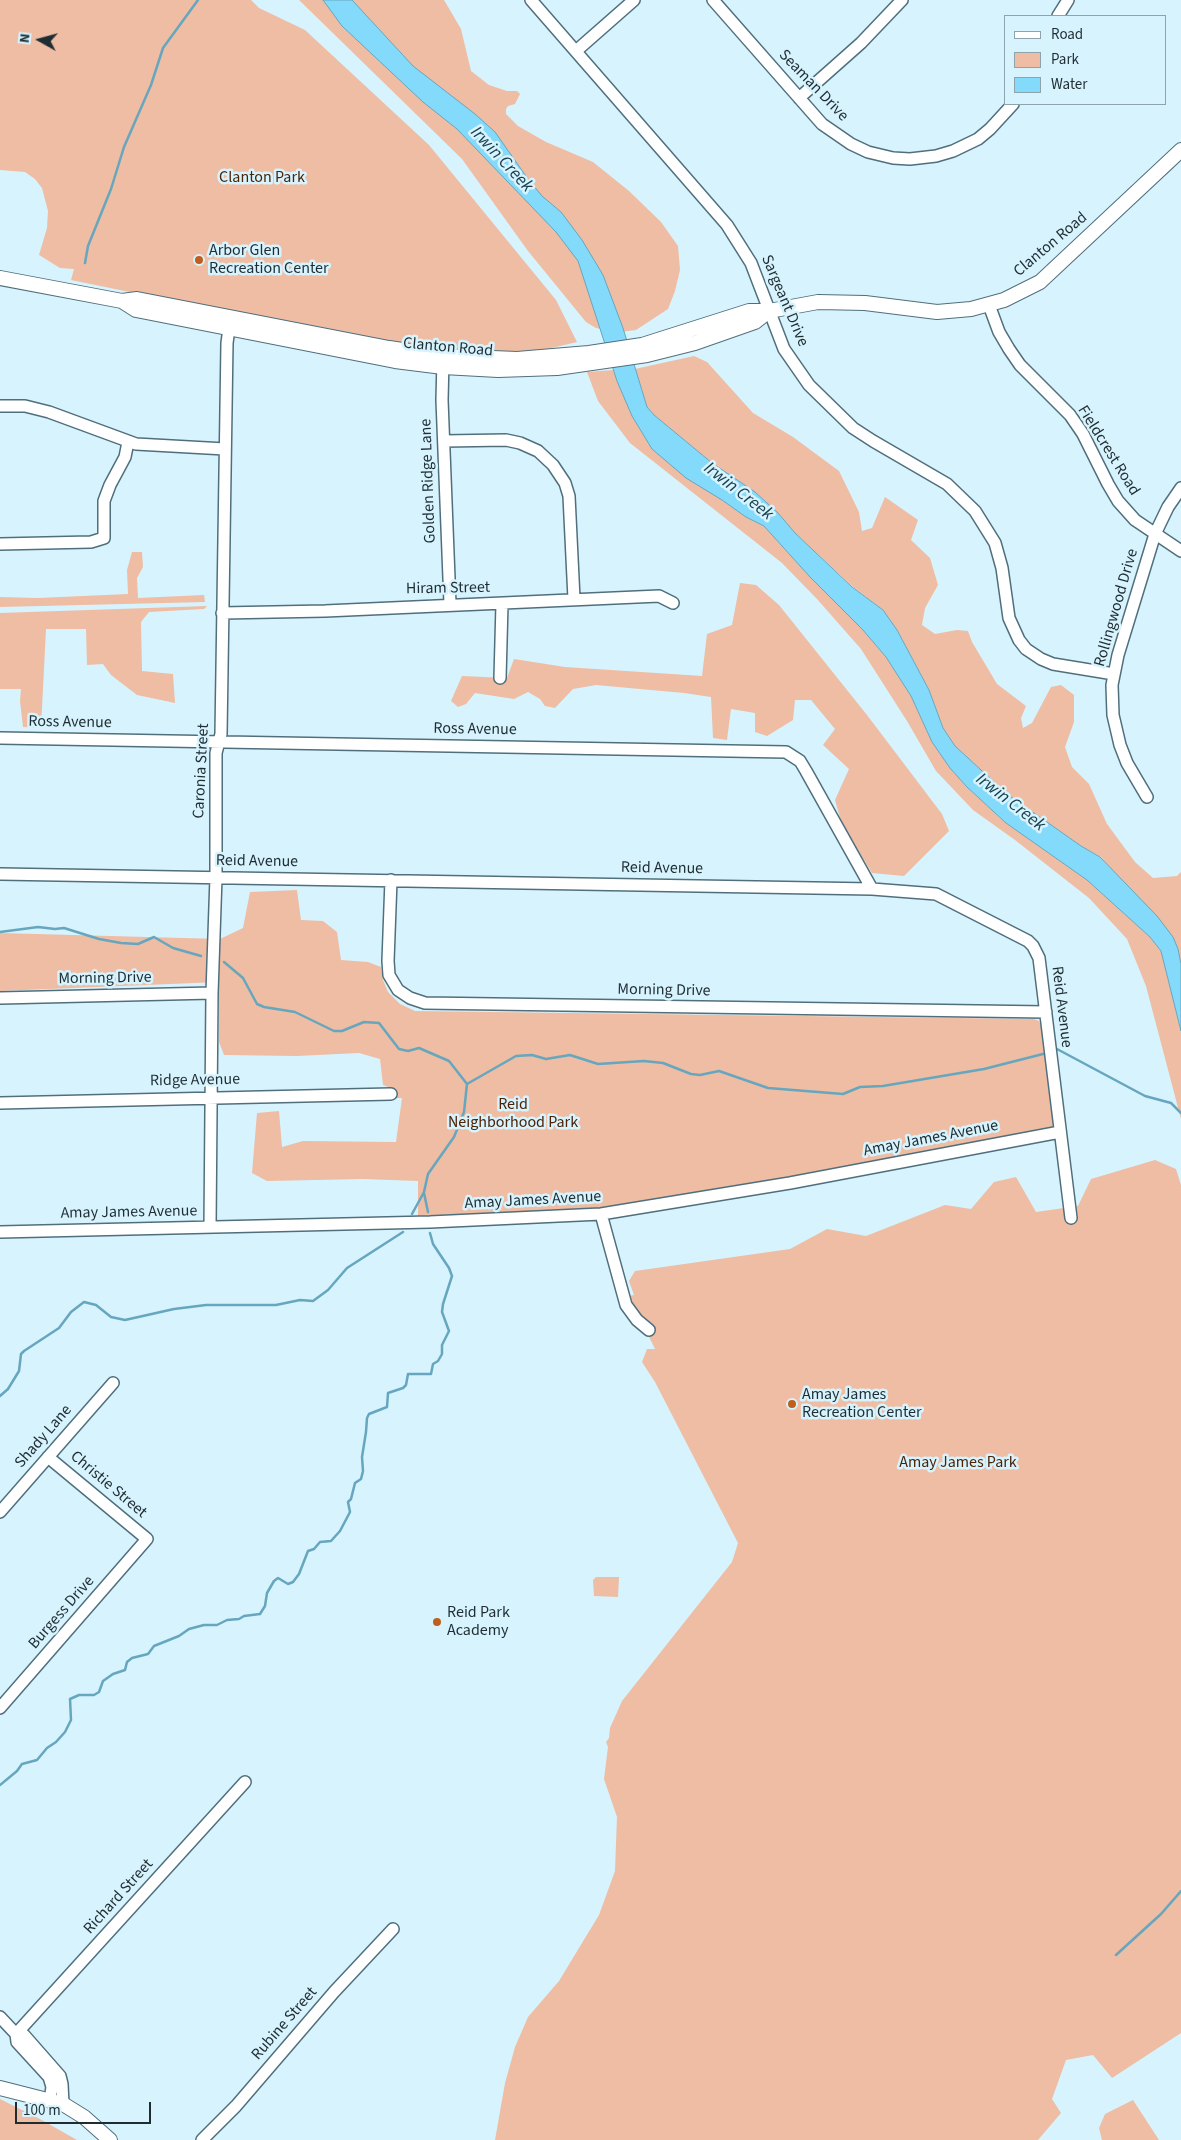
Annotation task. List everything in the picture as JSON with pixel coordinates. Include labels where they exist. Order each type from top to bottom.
[{"type":"main road","name":"Clanton Road","points":[[0,278],[122,301],[136,310],[230,323],[396,360],[443,361],[530,370],[645,350],[750,311],[769,311],[794,305],[826,302],[865,302],[938,312],[962,311],[989,305],[1023,292],[1040,282],[1181,150]]},
{"type":"main road","points":[[0,2088],[57,2102],[84,2117],[110,2140]]},
{"type":"street","name":"Sargeant Drive","points":[[531,0],[727,225],[751,263],[784,349],[797,369],[828,405],[853,428],[873,442],[947,484],[976,510],[998,552],[1009,618],[1019,640],[1026,649],[1053,664],[1114,674]]},
{"type":"street","points":[[576,52],[634,0]]},
{"type":"street","name":"Seaman Drive","points":[[713,0],[822,124],[851,144],[876,155],[910,159],[936,156],[970,143],[990,129],[1012,105]]},
{"type":"street","points":[[799,98],[856,48],[902,0]]},
{"type":"street","name":"Fieldcrest Road","points":[[989,305],[1000,332],[1020,365],[1070,415],[1087,440],[1118,501],[1135,520],[1181,551]]},
{"type":"street","name":"Caronia Street","points":[[210,1227],[212,993],[216,878],[216,753],[221,734],[227,343],[230,323]]},
{"type":"street","name":"Golden Ridge Lane","points":[[443,361],[442,400],[450,604]]},
{"type":"street","points":[[0,406],[25,406],[49,412],[128,442],[145,445],[225,449]]},
{"type":"street","points":[[444,441],[506,440],[520,443],[538,451],[553,465],[564,483],[569,496],[574,599]]},
{"type":"street","points":[[0,544],[91,542],[104,538],[104,501],[106,492],[125,457],[128,442]]},
{"type":"street","name":"Rollingwood Drive","points":[[1147,797],[1127,763],[1117,735],[1112,705],[1114,674],[1155,534],[1168,507],[1181,488]]},
{"type":"street","name":"Hiram Street","points":[[222,613],[326,611],[659,596],[673,603]]},
{"type":"street","points":[[500,678],[502,604]]},
{"type":"street","name":"Ross Avenue","points":[[0,738],[786,752],[800,762],[806,771],[872,889]]},
{"type":"street","name":"Reid Avenue","points":[[0,874],[872,889],[936,894],[1028,941],[1034,946],[1039,958],[1071,1218]]},
{"type":"street","name":"Morning Drive","points":[[391,880],[389,975],[398,990],[410,998],[425,1003],[1046,1012]]},
{"type":"street","name":"Morning Drive","points":[[0,998],[212,993]]},
{"type":"street","name":"Ridge Avenue","points":[[0,1103],[391,1094]]},
{"type":"street","name":"Amay James Avenue","points":[[0,1232],[520,1219],[601,1214],[790,1182],[1060,1132]]},
{"type":"street","points":[[601,1214],[626,1305],[636,1320],[649,1330]]},
{"type":"street","name":"Shady Lane","points":[[0,1512],[113,1383]]},
{"type":"street","name":"Christie Street","points":[[48,1457],[147,1539]]},
{"type":"street","name":"Burgess Drive","points":[[0,1708],[147,1539]]},
{"type":"street","name":"Richard Street","points":[[16,2034],[245,1782]]},
{"type":"street","name":"Rubine Street","points":[[202,2140],[236,2106],[334,1992],[393,1929]]},
{"type":"street","points":[[0,2017],[16,2034],[17,2042],[49,2077],[57,2102]]},
{"type":"green space","name":"Clanton Park","points":[[0,0],[251,0],[259,8],[305,30],[429,145],[556,300],[577,342],[530,353],[435,349],[203,307],[71,280],[74,269],[60,268],[39,255],[47,228],[48,211],[42,188],[35,179],[25,172],[0,170]]},
{"type":"green space","points":[[299,0],[444,0],[461,29],[471,71],[489,85],[507,91],[517,91],[520,94],[515,104],[508,106],[506,114],[518,126],[546,142],[593,162],[629,191],[661,222],[678,246],[680,270],[668,309],[636,330],[620,332],[596,328],[586,322],[528,251],[462,159]]},
{"type":"green space","points":[[694,356],[707,362],[753,413],[793,437],[839,471],[859,512],[862,531],[872,528],[885,497],[918,520],[911,540],[930,558],[938,585],[925,608],[922,625],[935,634],[957,630],[968,631],[972,642],[997,684],[1026,706],[1021,718],[1023,728],[1032,723],[1051,687],[1061,685],[1074,695],[1074,722],[1065,747],[1072,767],[1089,784],[1107,824],[1135,862],[1153,878],[1177,876],[1181,872],[1181,964],[1178,949],[1101,857],[1081,846],[1007,794],[955,746],[943,728],[929,690],[897,630],[883,610],[853,587],[795,533],[778,513],[755,492],[712,463],[647,407],[635,369]]},
{"type":"green space","points":[[613,370],[632,416],[652,449],[746,517],[764,526],[810,577],[863,630],[886,657],[911,696],[932,742],[950,768],[967,787],[1006,823],[1087,880],[1150,937],[1161,951],[1181,1031],[1181,1119],[1146,986],[1127,939],[1089,898],[973,810],[936,771],[861,649],[782,563],[630,443],[598,401],[587,372]]},
{"type":"green space","points":[[132,552],[142,552],[143,567],[137,578],[138,598],[204,595],[205,602],[0,607],[0,597],[38,598],[128,594],[127,570]]},
{"type":"green space","points":[[740,583],[756,585],[779,605],[867,715],[942,814],[949,831],[904,876],[872,873],[842,825],[835,800],[849,769],[823,745],[835,729],[811,700],[795,700],[793,720],[767,736],[755,732],[755,713],[731,709],[727,740],[713,738],[711,697],[684,693],[596,685],[573,689],[555,708],[545,706],[540,699],[528,692],[514,699],[475,693],[466,704],[458,707],[451,701],[462,676],[507,678],[514,659],[565,667],[702,676],[707,634],[732,625]]},
{"type":"green space","points":[[207,606],[204,609],[149,612],[141,622],[142,671],[173,674],[175,703],[137,695],[111,675],[103,664],[87,665],[86,629],[46,629],[41,728],[23,727],[20,701],[21,689],[0,689],[0,613]]},
{"type":"green space","name":"Reid Neighborhood Park","points":[[297,890],[301,920],[323,921],[337,932],[341,960],[368,962],[381,967],[383,980],[388,992],[400,1004],[415,1011],[1034,1019],[1039,1021],[1041,1026],[1054,1129],[611,1209],[528,1215],[418,1216],[418,1181],[363,1179],[267,1181],[252,1173],[257,1113],[279,1111],[282,1147],[303,1141],[396,1142],[402,1098],[391,1098],[391,1088],[383,1085],[380,1059],[359,1053],[297,1056],[224,1055],[219,1042],[219,982],[0,991],[0,933],[220,939],[243,928],[250,892]]},
{"type":"green space","name":"Amay James Park","points":[[1155,1160],[1176,1169],[1181,1185],[1181,2033],[1112,2078],[1093,2055],[1066,2060],[1052,2099],[1061,2113],[1038,2140],[495,2140],[505,2083],[515,2047],[528,2017],[559,1981],[599,1915],[615,1871],[617,1817],[604,1779],[608,1747],[606,1742],[609,1738],[610,1728],[622,1701],[732,1562],[738,1543],[655,1382],[642,1362],[647,1349],[655,1349],[629,1296],[634,1295],[629,1281],[635,1271],[790,1249],[827,1229],[866,1236],[945,1205],[971,1209],[994,1182],[1016,1177],[1036,1212],[1078,1206],[1091,1179]]},
{"type":"green space","points":[[596,1577],[619,1577],[618,1597],[594,1596],[593,1580]]},
{"type":"green space","points":[[0,2099],[40,2119],[77,2140],[0,2140]]},
{"type":"green space","points":[[1133,2100],[1159,2140],[1102,2140],[1099,2128],[1105,2114]]},
{"type":"water","name":"Irwin Creek","points":[[323,0],[352,0],[413,66],[495,132],[542,196],[561,212],[582,240],[603,275],[623,328],[647,407],[712,463],[755,492],[852,587],[883,610],[897,630],[929,690],[943,728],[955,746],[1007,794],[1081,846],[1100,857],[1157,916],[1173,937],[1178,949],[1181,964],[1181,1031],[1161,951],[1150,937],[1087,880],[1006,823],[967,787],[950,768],[932,742],[911,696],[886,657],[863,630],[810,577],[764,526],[746,517],[686,478],[652,449],[632,416],[617,381],[578,261],[556,232],[457,129],[423,102],[342,26]]},
{"type":"waterway","points":[[85,263],[88,246],[111,189],[124,147],[151,85],[163,48],[198,0]]},
{"type":"waterway","points":[[0,932],[38,927],[64,928],[99,939],[138,944],[154,937],[173,948],[201,956]]},
{"type":"waterway","points":[[224,962],[243,978],[257,1004],[295,1012],[334,1031],[342,1031],[364,1022],[379,1023],[399,1049],[408,1051],[419,1048],[449,1061],[467,1084],[464,1112],[454,1137],[428,1174],[424,1192],[412,1214]]},
{"type":"waterway","points":[[1057,1049],[1145,1096],[1171,1103],[1181,1113]]},
{"type":"waterway","points":[[467,1084],[516,1056],[532,1055],[546,1059],[570,1055],[598,1064],[644,1061],[663,1063],[691,1074],[700,1075],[719,1071],[768,1088],[843,1094],[860,1087],[883,1086],[984,1069],[1043,1054]]},
{"type":"waterway","points":[[424,1193],[428,1212]]},
{"type":"waterway","points":[[0,1396],[8,1389],[19,1371],[21,1354],[59,1328],[71,1312],[84,1302],[96,1305],[111,1317],[125,1320],[174,1309],[206,1305],[276,1305],[300,1300],[313,1301],[328,1290],[347,1268],[403,1232]]},
{"type":"waterway","points":[[0,1785],[17,1771],[22,1764],[37,1760],[65,1732],[71,1720],[70,1699],[79,1695],[94,1695],[99,1692],[103,1681],[113,1674],[125,1670],[127,1662],[132,1658],[148,1654],[154,1646],[179,1636],[189,1629],[204,1625],[217,1625],[227,1620],[260,1614],[265,1606],[267,1593],[274,1581],[278,1578],[288,1584],[293,1582],[299,1574],[308,1551],[314,1549],[320,1542],[331,1541],[340,1531],[350,1512],[348,1502],[351,1499],[355,1483],[361,1479],[363,1471],[362,1457],[369,1414],[387,1407],[388,1393],[403,1388],[406,1385],[408,1374],[431,1374],[433,1364],[438,1361],[442,1354],[442,1345],[449,1331],[442,1312],[452,1276],[449,1268],[433,1244],[430,1233]]},
{"type":"waterway","points":[[1116,1955],[1161,1914],[1181,1891]]},
{"type":"place","name":"Arbor Glen Recreation Center","points":[[199,260]]},
{"type":"place","name":"Amay James Recreation Center","points":[[792,1404]]},
{"type":"place","name":"Reid Park Academy","points":[[437,1622]]}]
